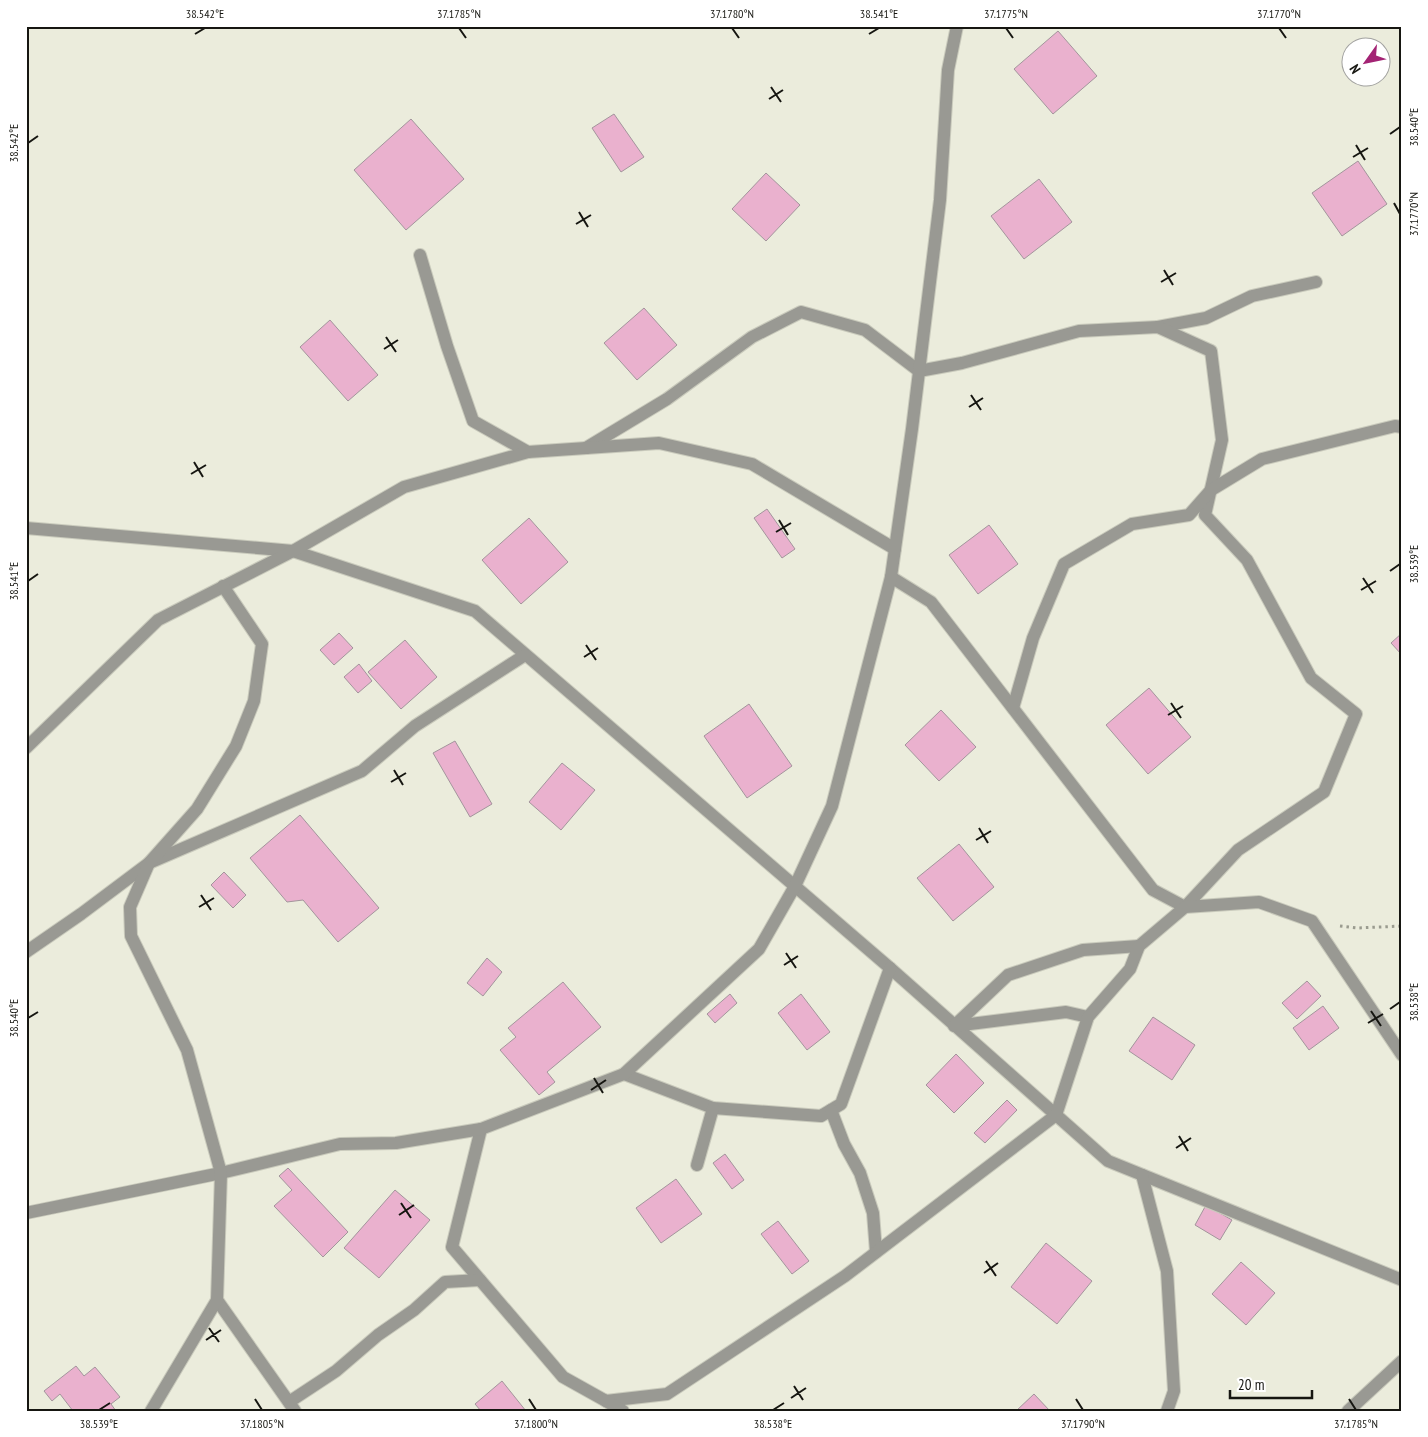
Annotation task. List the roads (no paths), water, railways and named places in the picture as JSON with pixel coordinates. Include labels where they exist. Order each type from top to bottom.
[{"type":"street","points":[[26,1213],[222,1173],[340,1144],[396,1143],[481,1129],[624,1074],[758,949],[795,886],[832,806],[891,577],[940,200],[948,70],[957,26]]},
{"type":"street","points":[[420,254],[447,346],[473,421],[528,452]]},
{"type":"street","points":[[586,448],[667,399],[752,336],[801,312],[865,330],[919,371],[962,363],[1079,331],[1158,327],[1206,318],[1252,296],[1316,282]]},
{"type":"street","points":[[606,1400],[667,1394],[845,1276],[1056,1115],[1088,1017],[1130,969],[1139,946],[1185,907],[1238,850],[1324,792],[1356,714],[1311,678],[1247,560],[1205,514],[1222,440],[1211,351],[1158,327]]},
{"type":"street","points":[[1013,708],[1032,638],[1064,564],[1132,524],[1189,515],[1210,490],[1262,458],[1395,426],[1402,427]]},
{"type":"street","points":[[26,748],[158,620],[293,551],[404,487],[528,452],[659,443],[752,464],[895,549]]},
{"type":"street","points":[[26,528],[293,551],[474,611],[890,968],[1108,1161],[1402,1280]]},
{"type":"street","points":[[891,577],[932,602],[1154,890],[1185,907],[1259,902],[1312,921],[1402,1055]]},
{"type":"street","points":[[26,952],[149,863],[197,809],[236,746],[254,701],[262,644],[224,586]]},
{"type":"street","points":[[151,1411],[218,1300],[222,1173],[187,1050],[131,936],[130,907],[149,863],[362,771],[416,726],[525,655]]},
{"type":"street","points":[[954,1026],[1008,976],[1082,950],[1139,946]]},
{"type":"street","points":[[624,1074],[713,1108],[821,1116],[841,1104],[890,968]]},
{"type":"street","points":[[954,1026],[1066,1012],[1088,1017]]},
{"type":"street","points":[[697,1165],[713,1108]]},
{"type":"street","points":[[831,1110],[844,1144],[860,1173],[873,1213],[876,1252]]},
{"type":"street","points":[[481,1129],[452,1247],[563,1377],[623,1411]]},
{"type":"street","points":[[1142,1175],[1167,1271],[1174,1391],[1167,1411]]},
{"type":"street","points":[[218,1300],[292,1406],[378,1335],[414,1310],[445,1282],[480,1280]]},
{"type":"street","points":[[1348,1411],[1402,1361]]}]
